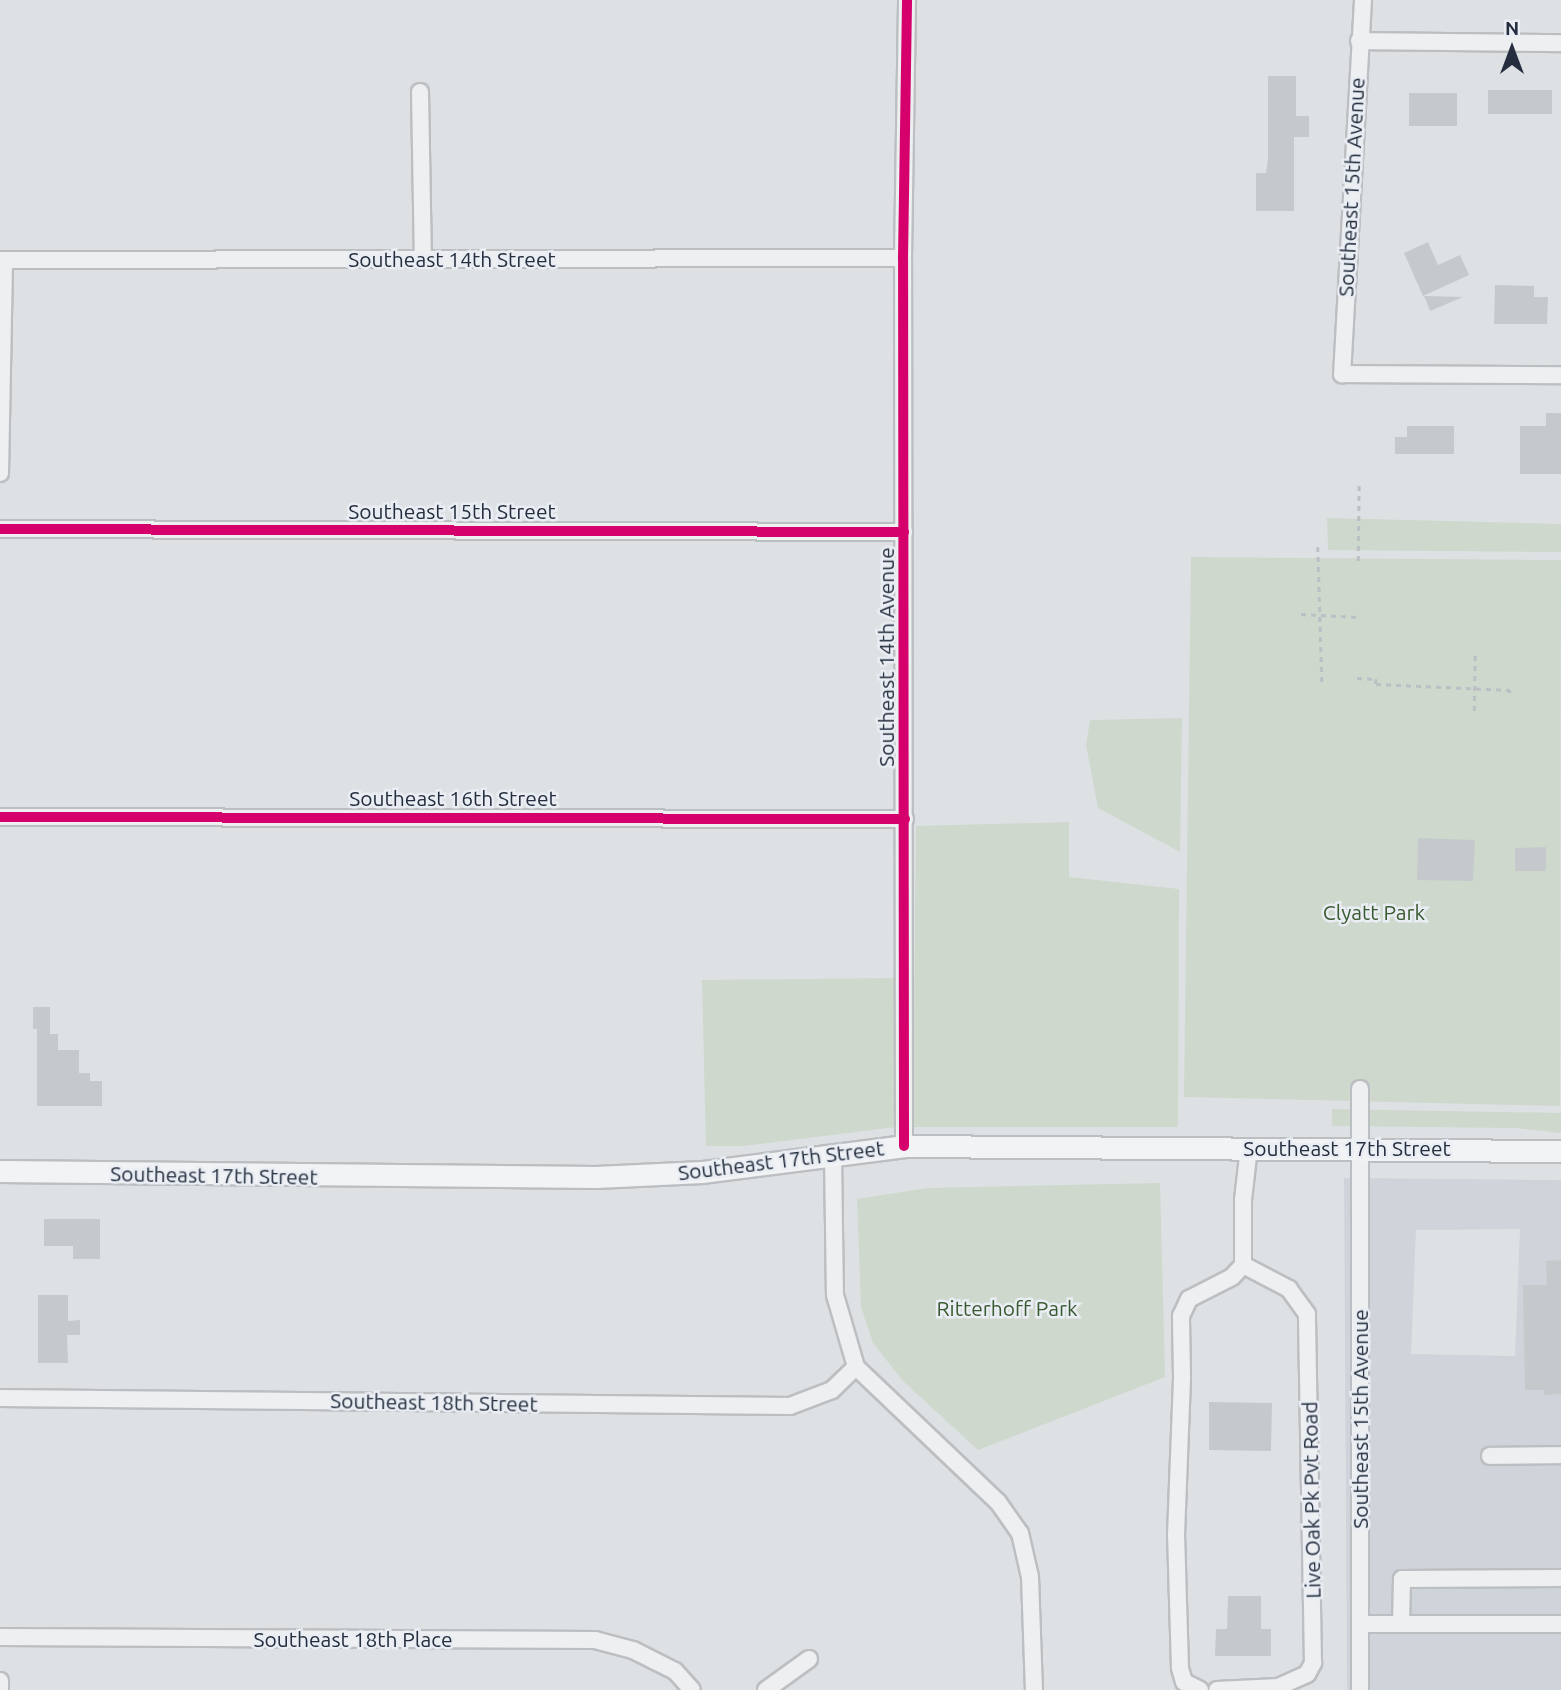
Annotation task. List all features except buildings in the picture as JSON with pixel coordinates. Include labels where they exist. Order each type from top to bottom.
[{"type":"main road","name":"Southeast 17th Street","points":[[0,1171],[596,1177],[702,1172],[904,1146],[1361,1147],[1561,1151]]},
{"type":"street","name":"Southeast 14th Avenue","points":[[904,1146],[903,258],[907,0]]},
{"type":"street","name":"Southeast 15th Avenue","points":[[1363,0],[1342,373],[1561,375]]},
{"type":"street","points":[[1359,41],[1561,43]]},
{"type":"street","points":[[420,92],[423,259]]},
{"type":"street","name":"Southeast 14th Street","points":[[2,260],[903,258]]},
{"type":"street","points":[[0,473],[2,260]]},
{"type":"street","name":"Southeast 15th Street","points":[[0,528],[904,532]]},
{"type":"street","name":"Southeast 16th Street","points":[[0,817],[905,819]]},
{"type":"street","name":"Southeast 15th Avenue","points":[[1360,1089],[1360,1690]]},
{"type":"street","points":[[1200,1690],[1184,1682],[1180,1668],[1176,1535],[1182,1376],[1181,1315],[1189,1299],[1232,1277],[1243,1265],[1243,1200],[1249,1147]]},
{"type":"street","points":[[834,1156],[835,1295],[856,1367],[998,1502],[1020,1533],[1030,1577],[1034,1690]]},
{"type":"street","name":"Live Oak Pk Pvt Road","points":[[1217,1690],[1287,1684],[1307,1674],[1313,1663],[1307,1314],[1289,1289],[1243,1265]]},
{"type":"street","name":"Southeast 18th Street","points":[[0,1398],[790,1406],[831,1390],[856,1367]]},
{"type":"street","points":[[1490,1456],[1561,1455]]},
{"type":"street","points":[[1401,1624],[1402,1579],[1561,1578]]},
{"type":"street","points":[[1360,1624],[1561,1624]]},
{"type":"street","name":"Southeast 18th Place","points":[[0,1637],[596,1640],[633,1650],[675,1671],[692,1690]]},
{"type":"street","points":[[766,1690],[810,1659]]},
{"type":"street","points":[[0,1681],[0,1690]]},
{"type":"path","points":[[1358,561],[1359,482]]},
{"type":"path","points":[[1318,547],[1322,682]]},
{"type":"path","points":[[1301,614],[1358,617]]},
{"type":"path","points":[[1474,711],[1475,651]]},
{"type":"path","points":[[1357,677],[1376,679],[1376,684],[1510,690],[1510,693]]},
{"type":"shaded area","points":[[1344,1178],[1561,1180],[1561,1690],[1347,1690]],"holes":[[[1520,1229],[1515,1356],[1411,1354],[1416,1230]]]},
{"type":"green space","points":[[1327,518],[1561,524],[1561,552],[1328,550]]},
{"type":"green space","name":"Clyatt Park","points":[[1191,557],[1561,560],[1560,1106],[1184,1097]]},
{"type":"green space","points":[[1182,718],[1180,852],[1098,808],[1086,745],[1090,720]]},
{"type":"green space","points":[[1069,822],[1069,877],[1179,889],[1178,1127],[913,1127],[916,826]]},
{"type":"green space","points":[[896,978],[896,1127],[743,1146],[706,1146],[702,980]]},
{"type":"green space","points":[[1332,1109],[1561,1113],[1561,1133],[1515,1128],[1332,1126]]},
{"type":"green space","name":"Ritterhoff Park","points":[[1160,1183],[1165,1377],[978,1450],[903,1381],[873,1343],[861,1307],[857,1199],[928,1188]]},
{"type":"cycle path","points":[[904,1146],[903,258],[907,0]]},
{"type":"cycle path","points":[[0,529],[904,532]]},
{"type":"cycle path","points":[[0,817],[905,819]]}]
